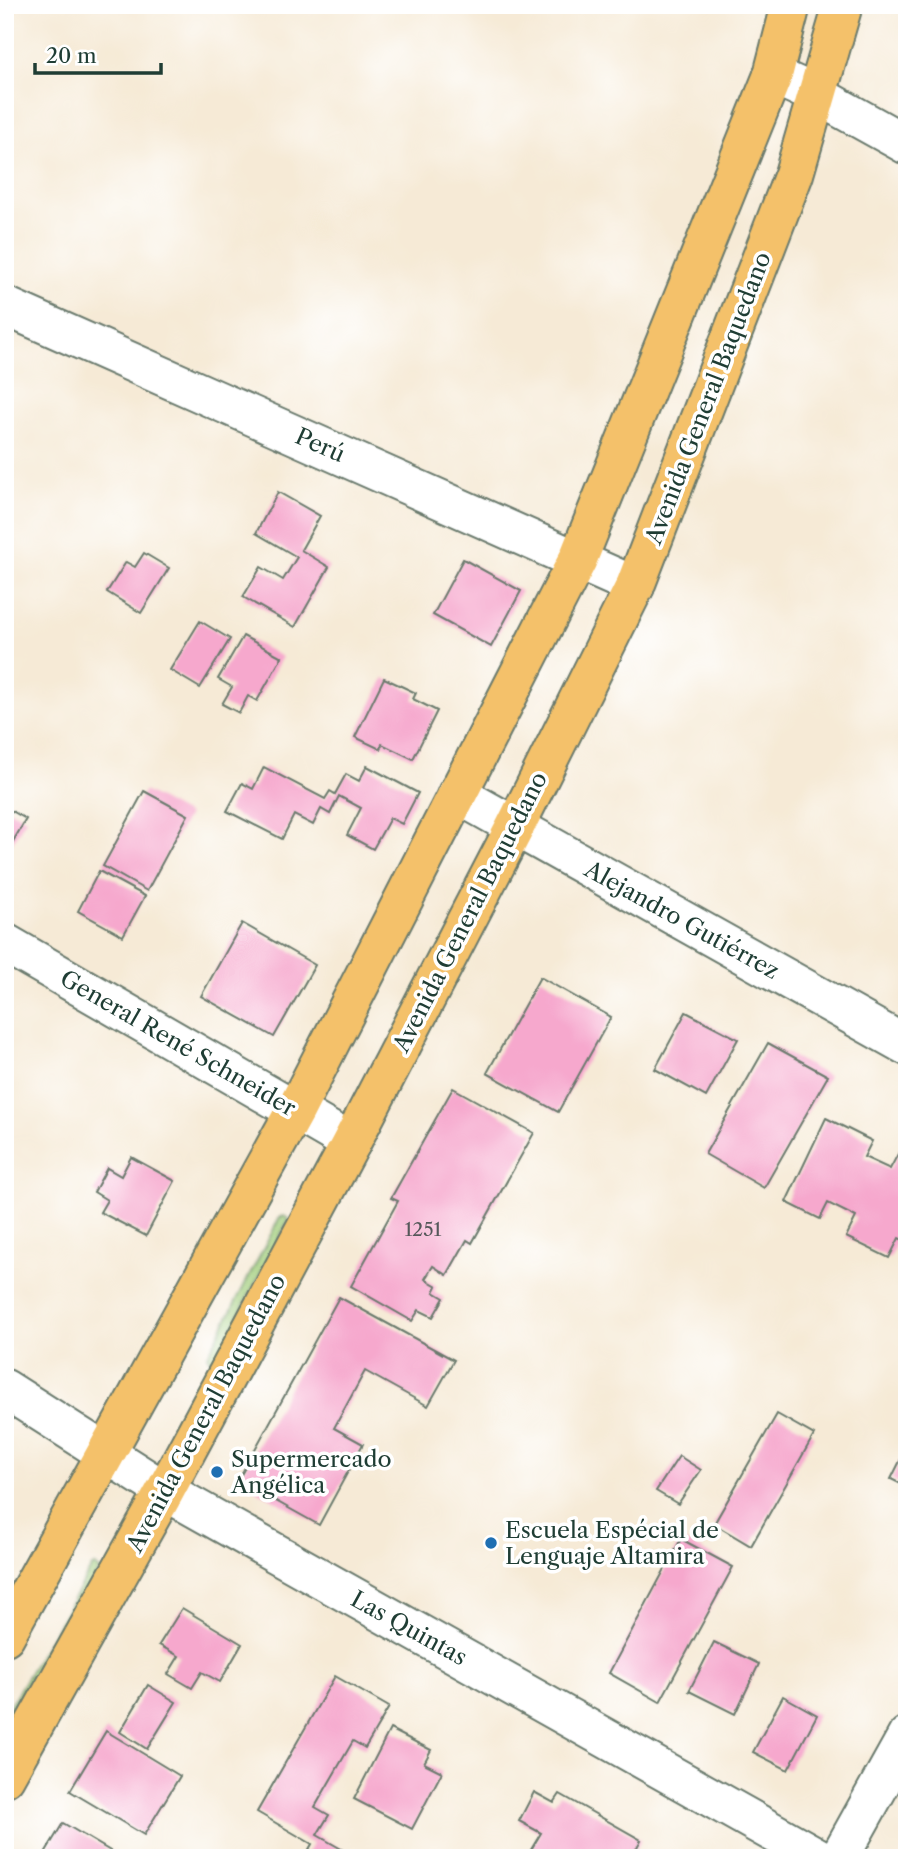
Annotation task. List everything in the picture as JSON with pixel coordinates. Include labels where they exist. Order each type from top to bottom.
[{"type":"main road","points":[[5,1636],[295,1111],[578,559],[773,75],[791,5]]},
{"type":"main road","name":"Avenida General Baquedano","points":[[5,1777],[165,1491],[351,1143],[515,827],[635,586],[794,174],[843,5]]},
{"type":"street","points":[[773,75],[817,95],[907,145]]},
{"type":"street","name":"Perú","points":[[5,306],[635,586]]},
{"type":"street","name":"Alejandro Gutiérrez","points":[[457,794],[907,1046]]},
{"type":"street","name":"General René Schneider","points":[[5,943],[351,1143]]},
{"type":"street","name":"Las Quintas","points":[[5,1389],[108,1452],[165,1491],[819,1858]]},
{"type":"street","points":[[839,1858],[907,1736]]},
{"type":"green space","points":[[280,1217],[289,1219],[214,1362],[211,1361],[208,1355]]},
{"type":"green space","points":[[95,1566],[99,1570],[5,1739],[5,1714]]},
{"type":"building","points":[[278,492],[320,516],[301,550],[329,567],[295,627],[243,597],[261,567],[283,580],[297,557],[256,533]]},
{"type":"building","points":[[144,553],[169,568],[141,613],[107,592],[126,562],[135,567]]},
{"type":"building","points":[[463,559],[521,591],[491,647],[433,615]]},
{"type":"building","points":[[200,621],[230,639],[200,688],[170,670]]},
{"type":"building","points":[[243,636],[282,657],[257,701],[248,696],[239,713],[222,704],[232,687],[218,679]]},
{"type":"building","points":[[384,678],[416,693],[413,699],[437,711],[413,759],[382,744],[380,749],[355,737]]},
{"type":"building","points":[[367,766],[418,793],[402,824],[390,818],[373,849],[347,835],[361,808],[339,796],[330,814],[321,809],[313,825],[294,815],[282,839],[227,811],[242,783],[253,789],[264,767],[325,799],[330,791],[335,794],[346,774],[359,781]]},
{"type":"building","points":[[144,791],[188,815],[147,891],[103,866]]},
{"type":"building","points":[[5,807],[26,819],[5,855]]},
{"type":"building","points":[[99,871],[145,896],[123,936],[78,911]]},
{"type":"building","points":[[242,923],[315,965],[274,1037],[201,996]]},
{"type":"building","points":[[540,977],[611,1017],[558,1112],[487,1073]]},
{"type":"building","points":[[686,1012],[738,1039],[706,1097],[655,1069]]},
{"type":"building","points":[[768,1043],[828,1076],[764,1188],[705,1154]]},
{"type":"building","points":[[453,1088],[534,1133],[472,1243],[467,1240],[447,1275],[433,1266],[425,1279],[437,1286],[434,1292],[444,1298],[433,1317],[419,1310],[412,1321],[351,1286],[398,1201],[391,1198]]},
{"type":"building","points":[[826,1118],[872,1141],[864,1157],[890,1169],[899,1152],[907,1156],[907,1242],[899,1238],[889,1258],[846,1237],[856,1217],[828,1203],[820,1219],[786,1202]]},
{"type":"building","points":[[131,1157],[175,1181],[146,1236],[100,1212],[107,1200],[94,1192],[107,1168],[121,1176]]},
{"type":"building","points":[[339,1297],[454,1360],[428,1406],[365,1371],[334,1428],[363,1444],[319,1525],[238,1480]]},
{"type":"building","points":[[777,1414],[814,1435],[751,1546],[714,1524]]},
{"type":"building","points":[[907,1447],[907,1487],[891,1479]]},
{"type":"building","points":[[679,1456],[701,1470],[678,1504],[656,1491]]},
{"type":"building","points":[[681,1539],[733,1567],[660,1702],[609,1673]]},
{"type":"building","points":[[182,1608],[242,1644],[220,1682],[202,1672],[192,1688],[168,1674],[179,1656],[159,1645]]},
{"type":"building","points":[[714,1642],[759,1664],[735,1714],[689,1691]]},
{"type":"building","points":[[335,1676],[389,1707],[365,1748],[353,1741],[315,1807],[329,1815],[317,1835],[357,1858],[304,1858],[312,1844],[257,1812]]},
{"type":"building","points":[[148,1685],[176,1702],[147,1749],[120,1732]]},
{"type":"building","points":[[783,1696],[817,1715],[788,1770],[753,1752]]},
{"type":"building","points":[[390,1729],[431,1750],[424,1763],[442,1772],[412,1829],[354,1799]]},
{"type":"building","points":[[106,1731],[180,1776],[144,1835],[70,1791]]},
{"type":"building","points":[[534,1792],[554,1803],[560,1794],[641,1840],[631,1858],[526,1858],[541,1833],[519,1821]]},
{"type":"building","points":[[63,1823],[122,1858],[42,1858]]},
{"type":"place","name":"Supermercado Angélica","points":[[217,1472]]},
{"type":"place","name":"Escuela Espécial de Lenguaje Altamira","points":[[491,1543]]}]
